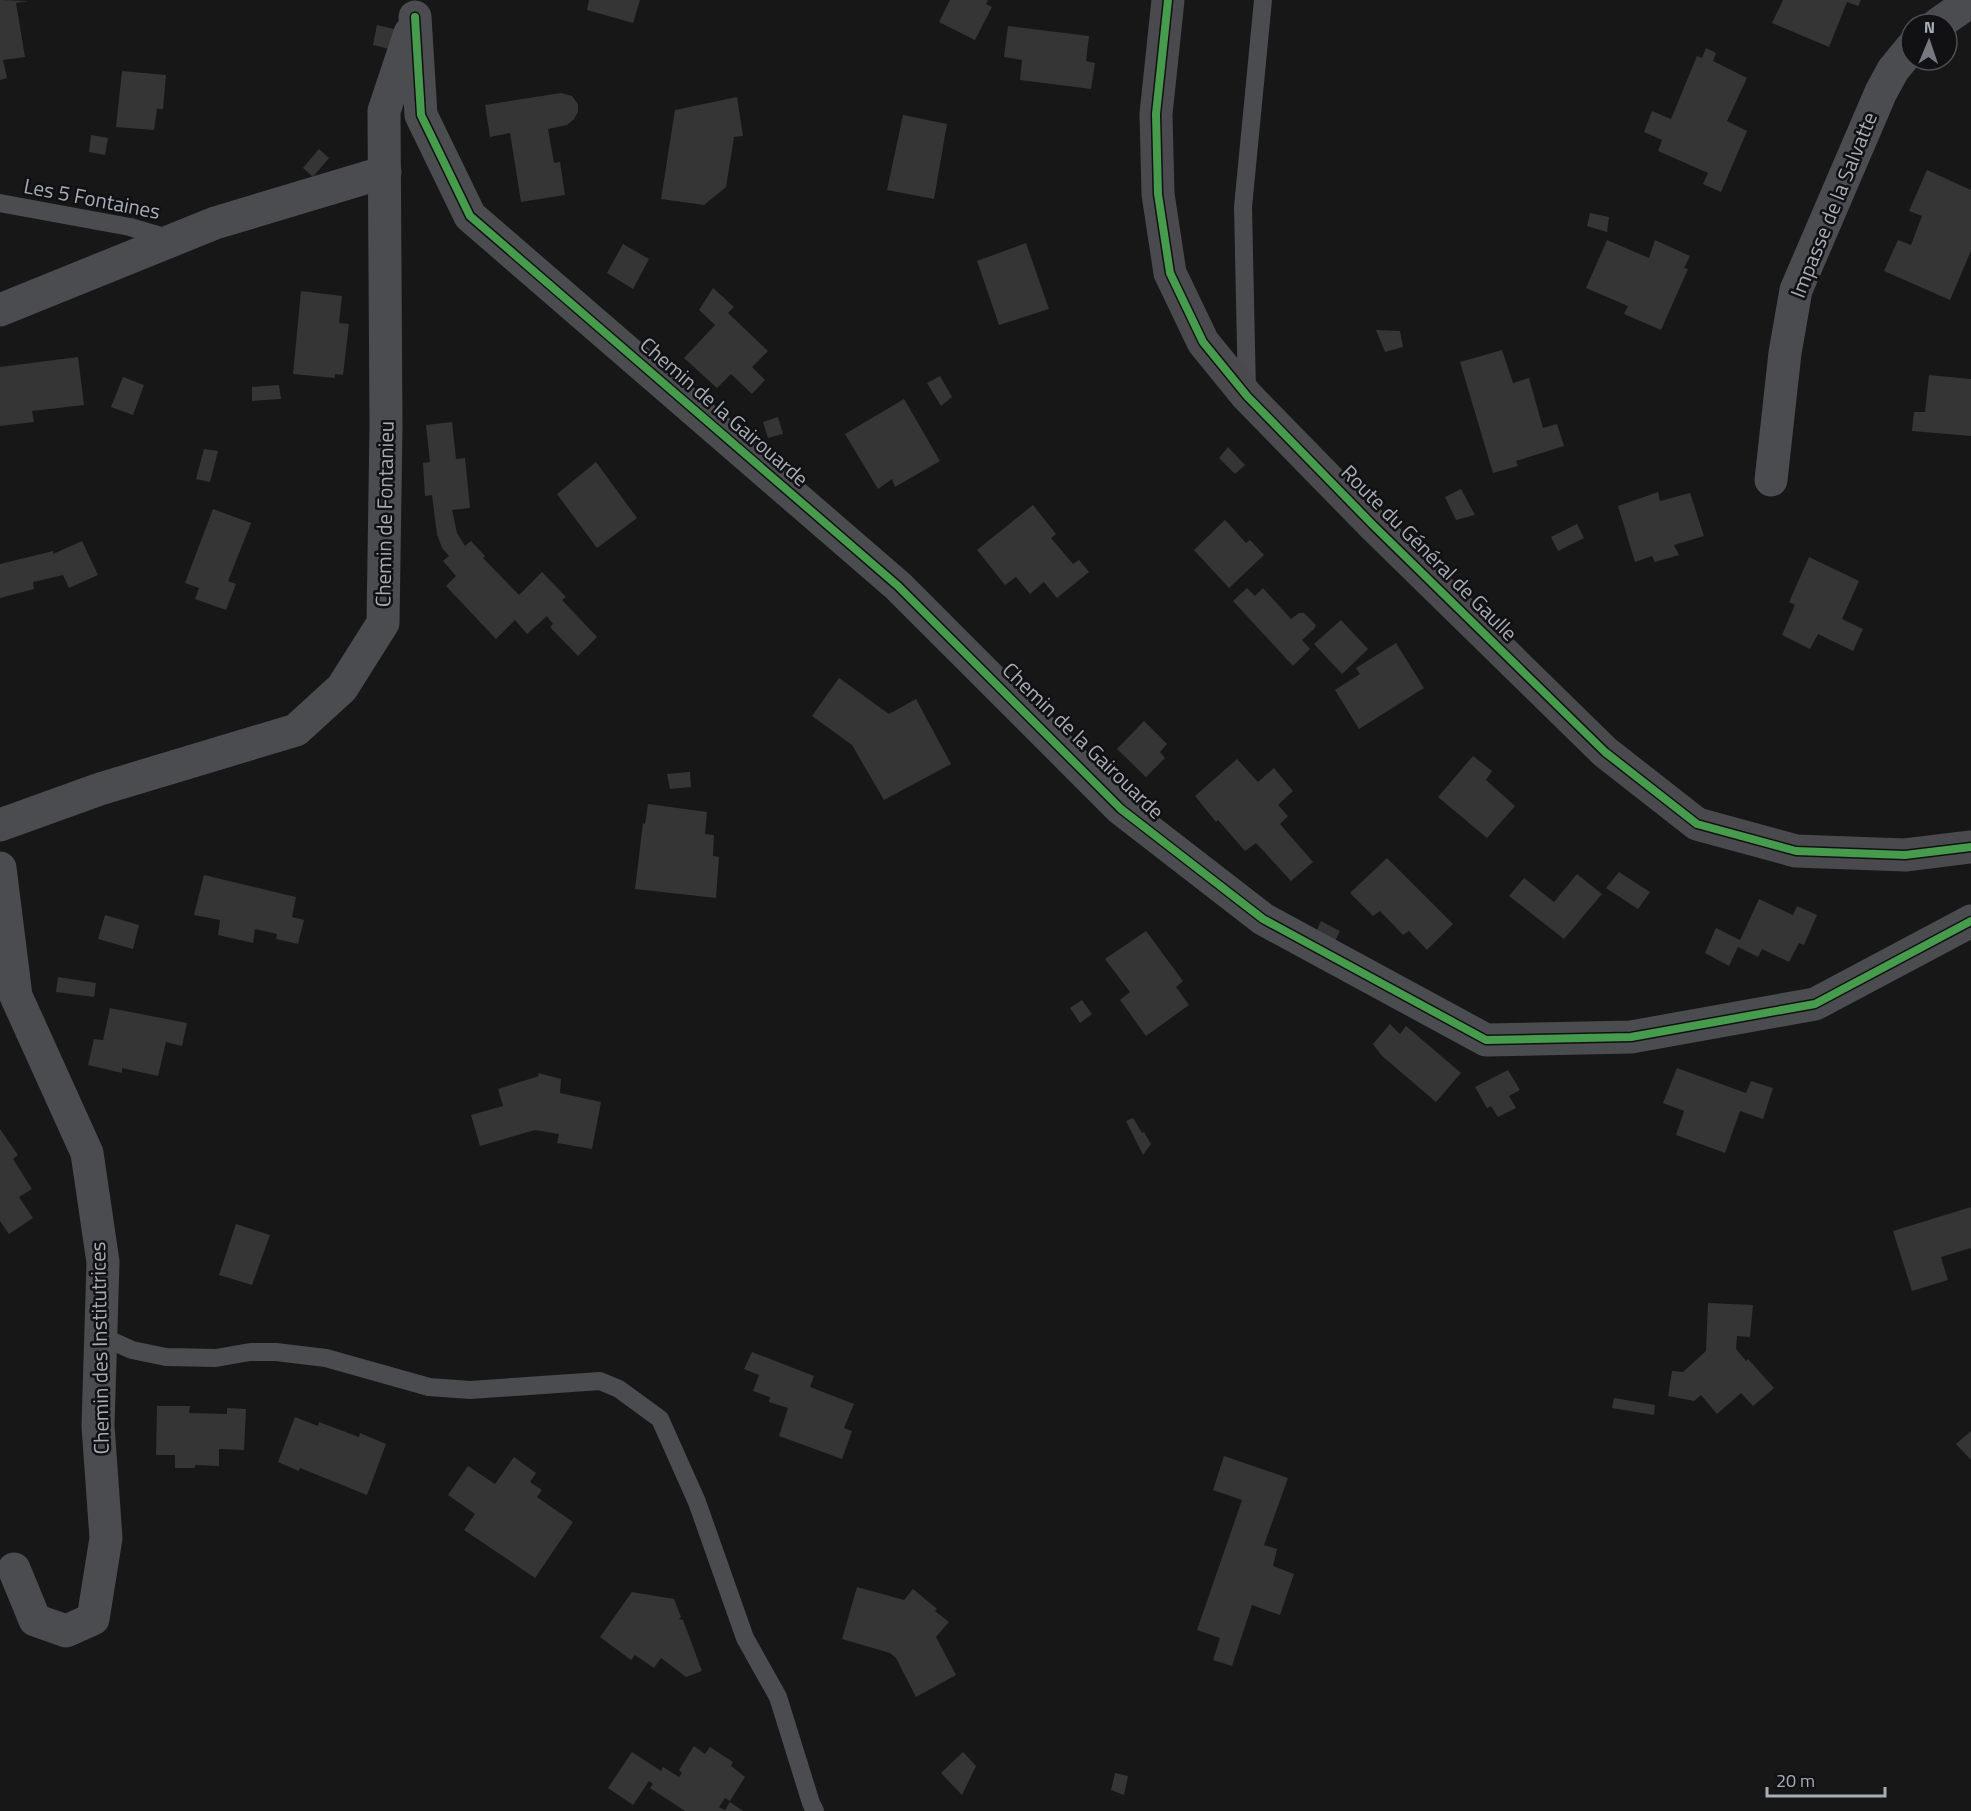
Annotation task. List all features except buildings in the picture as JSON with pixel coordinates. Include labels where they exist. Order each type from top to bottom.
[{"type":"street","name":"Route du Général de Gaulle","points":[[1168,0],[1156,114],[1158,194],[1170,273],[1203,342],[1247,396],[1382,533],[1605,752],[1697,824],[1796,851],[1905,855],[1971,847]]},
{"type":"street","points":[[1955,12],[1971,1]]},
{"type":"street","name":"Chemin de Fontanieu","points":[[0,825],[100,789],[296,730],[342,688],[383,623],[386,427],[384,111],[421,9]]},
{"type":"street","name":"Chemin de la Gairouarde","points":[[421,9],[421,115],[470,216],[898,586],[1121,809],[1263,919],[1486,1040],[1631,1037],[1815,1004],[1971,921]]},
{"type":"street","name":"Impasse de la Salvatte","points":[[1771,480],[1785,353],[1796,290],[1881,92],[1899,63]]},
{"type":"street","points":[[0,310],[214,223],[385,172]]},
{"type":"street","name":"Chemin des Institutrices","points":[[0,868],[16,996],[87,1153],[103,1262],[98,1426],[106,1538],[93,1618],[66,1631],[35,1620],[14,1569]]},
{"type":"lane","points":[[1247,396],[1243,207],[1263,0]]},
{"type":"lane","name":"Les 5 Fontaines","points":[[0,203],[130,227],[175,239]]},
{"type":"lane","points":[[101,1336],[132,1350],[166,1357],[216,1358],[250,1352],[276,1352],[326,1358],[429,1387],[470,1390],[600,1381],[619,1389],[660,1419],[697,1502],[745,1638],[778,1697],[815,1811]]},
{"type":"cycle path","points":[[1168,0],[1156,114],[1158,194],[1170,273],[1203,342],[1247,396],[1373,525],[1605,752],[1697,824],[1796,851],[1905,855],[1971,847]]},
{"type":"cycle path","points":[[415,17],[421,115],[470,216],[898,586],[1121,809],[1263,919],[1486,1040],[1631,1037],[1815,1004],[1971,921]]}]
